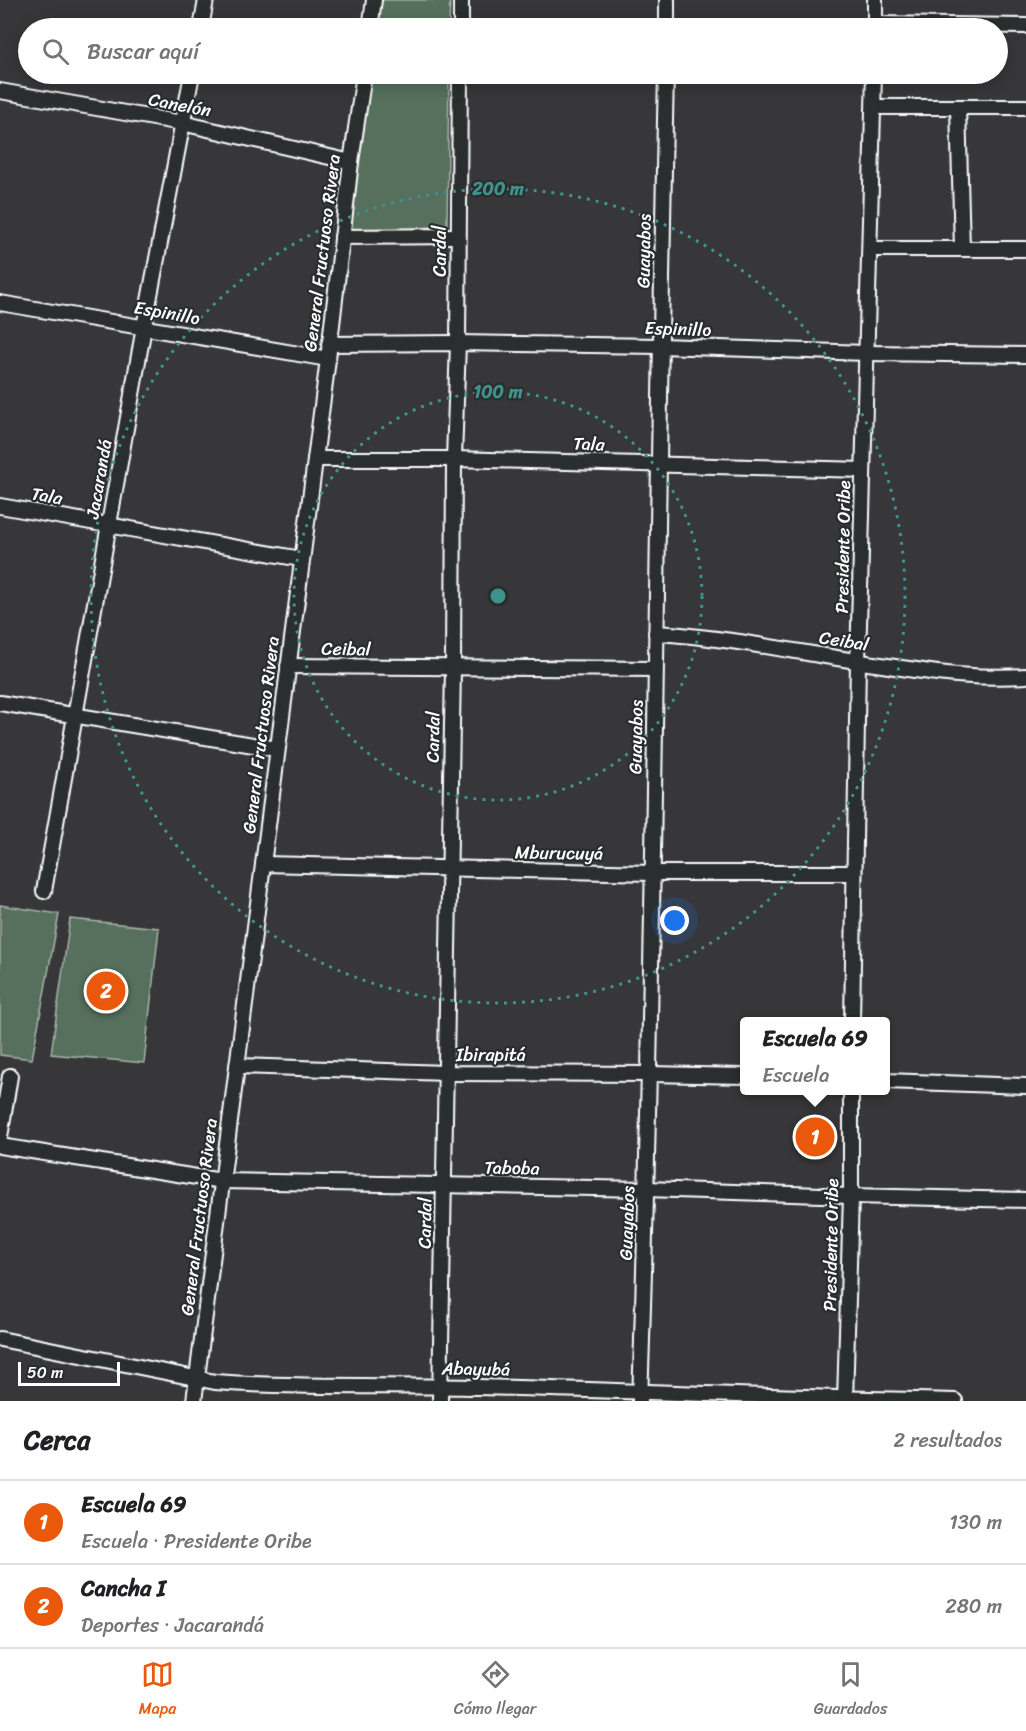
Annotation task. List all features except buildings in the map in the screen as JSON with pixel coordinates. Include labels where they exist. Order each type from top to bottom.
[{"type":"street","points":[[203,18],[206,0]]},
{"type":"street","points":[[371,18],[374,0]]},
{"type":"street","points":[[461,0],[461,18]]},
{"type":"street","points":[[667,18],[668,0]]},
{"type":"street","points":[[875,0],[875,18]]},
{"type":"street","points":[[1008,26],[1026,26]]},
{"type":"street","name":"Jacarandá","points":[[44,891],[144,327],[190,84]]},
{"type":"street","name":"General Fructuoso Rivera","points":[[194,1401],[363,84]]},
{"type":"street","name":"Cardal","points":[[440,1401],[453,668],[454,459],[458,343],[460,84]]},
{"type":"street","name":"Guayabos","points":[[641,1397],[650,1074],[666,84]]},
{"type":"street","name":"Presidente Oribe","points":[[852,1017],[858,662],[874,84]]},
{"type":"street","name":"Canelón","points":[[0,92],[182,123],[351,162]]},
{"type":"street","points":[[874,107],[1026,107]]},
{"type":"street","points":[[958,107],[962,249]]},
{"type":"street","points":[[342,237],[458,236]]},
{"type":"street","points":[[870,249],[1026,249]]},
{"type":"street","name":"Espinillo","points":[[0,303],[328,359]]},
{"type":"street","name":"Espinillo","points":[[329,344],[660,346],[867,353],[1026,355]]},
{"type":"street","name":"Tala","points":[[315,459],[454,459],[863,470]]},
{"type":"street","name":"Tala","points":[[0,506],[301,559]]},
{"type":"street","name":"Ceibal","points":[[656,633],[727,639],[858,662],[959,676],[992,678],[1026,676]]},
{"type":"street","name":"Ceibal","points":[[288,666],[655,669]]},
{"type":"street","points":[[0,703],[277,749]]},
{"type":"street","name":"Mburucuyá","points":[[264,864],[652,873],[854,873]]},
{"type":"street","name":"Ibirapitá","points":[[237,1066],[446,1073],[740,1076]]},
{"type":"street","points":[[0,1137],[10,1076]]},
{"type":"street","points":[[890,1081],[1026,1086]]},
{"type":"street","name":"Presidente Oribe","points":[[845,1400],[851,1196],[851,1095]]},
{"type":"street","name":"Taboba","points":[[0,1146],[222,1181],[646,1189],[1026,1200]]},
{"type":"street","name":"Abayubá","points":[[0,1339],[215,1382],[260,1385],[441,1386],[641,1397],[955,1401]]},
{"type":"green space","points":[[380,0],[450,0],[449,18],[377,18]]},
{"type":"green space","points":[[369,84],[449,84],[447,226],[348,233]]},
{"type":"green space","points":[[0,905],[59,914],[32,1059],[0,1055]]},
{"type":"green space","points":[[70,919],[159,928],[144,1063],[51,1054]]},
{"type":"place","name":"Cancha I","points":[[106,991]]},
{"type":"place","name":"Escuela 69","points":[[815,1137]]}]
